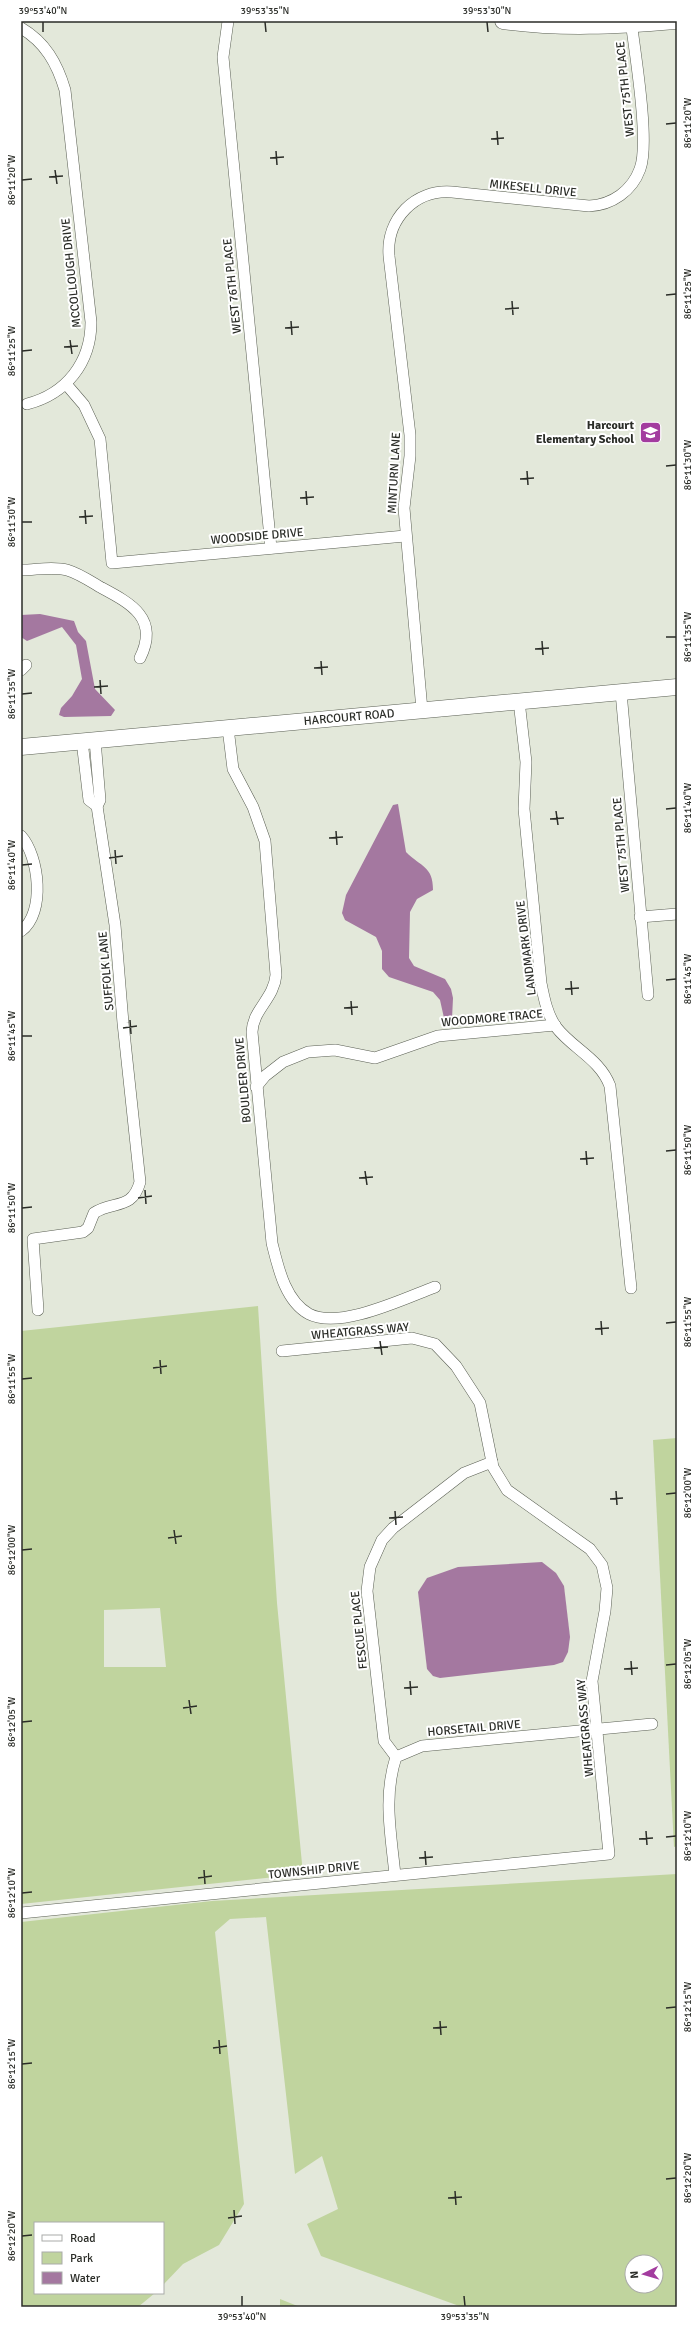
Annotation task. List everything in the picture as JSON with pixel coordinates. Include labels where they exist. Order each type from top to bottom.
[{"type":"street","name":"WEST 76TH PLACE","points":[[228,21],[225,35],[223,64],[271,548]]},
{"type":"street","points":[[503,21],[560,27],[675,21]]},
{"type":"street","name":"WEST 75TH PLACE","points":[[631,23],[643,154]]},
{"type":"street","name":"MCCOLLOUGH DRIVE","points":[[21,28],[34,37],[49,53],[61,77],[65,90],[91,322],[86,354],[80,366],[66,384],[48,397],[27,404]]},
{"type":"street","name":"MIKESELL DRIVE","points":[[400,216],[409,206],[420,198],[443,192],[585,206],[602,204],[614,200],[629,188],[639,172],[643,154]]},
{"type":"street","name":"MINTURN LANE","points":[[400,216],[391,231],[388,248],[411,442],[404,508],[405,536],[422,710]]},
{"type":"street","name":"WOODSIDE DRIVE","points":[[66,384],[84,405],[100,439],[112,563],[405,536]]},
{"type":"street","points":[[21,570],[67,570],[128,602],[138,610],[144,622],[145,645],[140,658]]},
{"type":"street","name":"HARCOURT ROAD","points":[[21,746],[677,687]]},
{"type":"street","name":"WEST 75TH PLACE","points":[[620,692],[648,996]]},
{"type":"street","name":"LANDMARK DRIVE","points":[[519,701],[526,762],[524,809],[541,983],[546,1005],[555,1025],[600,1067],[610,1086],[630,1288]]},
{"type":"street","name":"BOULDER DRIVE","points":[[228,728],[233,769],[259,820],[267,852],[276,975],[273,991],[255,1017],[252,1028],[256,1086],[275,1256],[282,1278],[290,1293],[309,1314],[326,1317],[361,1314],[435,1287]]},
{"type":"street","name":"SUFFOLK LANE","points":[[38,1310],[33,1239],[83,1232],[88,1228],[92,1216],[97,1211],[130,1200],[138,1190],[140,1178],[123,1023],[115,925],[97,806],[89,800],[89,740]]},
{"type":"street","points":[[21,836],[29,847],[33,860],[37,903],[31,921],[21,931]]},
{"type":"street","points":[[640,917],[677,914]]},
{"type":"street","name":"WOODMORE TRACE","points":[[256,1086],[265,1076],[283,1062],[312,1051],[335,1050],[375,1058],[438,1036],[555,1025]]},
{"type":"street","name":"WHEATGRASS WAY","points":[[282,1351],[412,1338],[435,1344],[456,1366],[480,1403],[492,1462],[507,1490],[590,1549],[602,1565],[607,1588],[606,1611],[592,1681],[609,1854]]},
{"type":"street","name":"FESCUE PLACE","points":[[396,1757],[384,1741],[367,1591],[370,1567],[382,1540],[393,1528],[464,1473],[492,1462]]},
{"type":"street","name":"HORSETAIL DRIVE","points":[[396,1757],[422,1746],[652,1724]]},
{"type":"street","points":[[395,1875],[388,1802],[389,1777],[396,1757]]},
{"type":"street","name":"TOWNSHIP DRIVE","points":[[21,1913],[609,1854]]},
{"type":"green space","points":[[258,1306],[277,1603],[303,1874],[21,1904],[21,1331]],"holes":[[[160,1608],[166,1667],[104,1667],[104,1610]]]},
{"type":"green space","points":[[677,1438],[677,1846],[674,1847],[653,1440]]},
{"type":"green space","points":[[677,1874],[677,2307],[462,2307],[321,2256],[307,2224],[338,2209],[322,2156],[295,2174],[266,1917],[230,1919],[215,1932],[244,2204],[219,2245],[183,2264],[164,2284],[164,2222],[34,2222],[34,2294],[154,2294],[138,2307],[21,2307],[21,1922],[212,1901]]},
{"type":"green space","points":[[280,2299],[300,2307],[280,2307]]},
{"type":"water","points":[[40,614],[74,621],[78,632],[86,641],[95,689],[115,710],[111,716],[64,717],[59,715],[61,708],[72,696],[82,679],[76,645],[62,627],[27,641],[21,637],[21,615]]},
{"type":"water","points":[[398,804],[406,852],[428,871],[431,876],[433,890],[417,899],[410,912],[409,958],[414,966],[445,979],[451,989],[453,998],[452,1019],[450,1020],[444,1018],[440,1000],[433,992],[389,977],[382,969],[382,951],[376,937],[345,920],[342,913],[346,895],[393,805]]},
{"type":"water","points":[[542,1562],[556,1573],[564,1586],[570,1637],[568,1652],[563,1662],[554,1665],[440,1678],[433,1676],[427,1669],[418,1592],[427,1578],[458,1567]]},
{"type":"place","name":"Harcourt Elementary School","points":[[650,432]]}]
